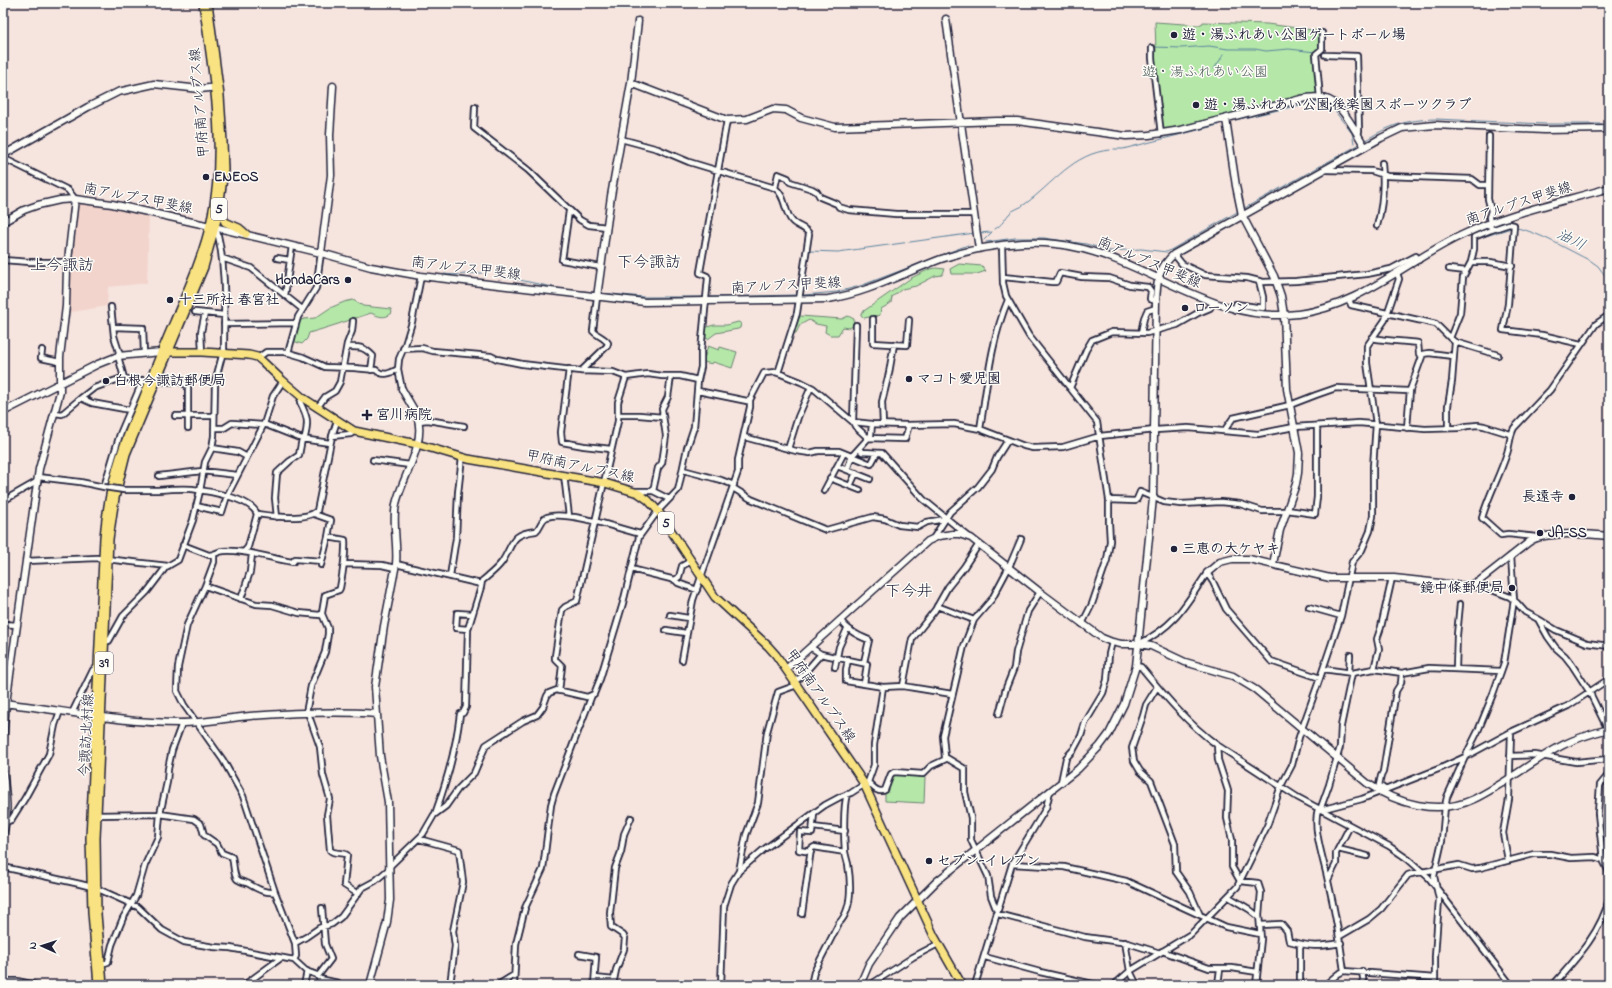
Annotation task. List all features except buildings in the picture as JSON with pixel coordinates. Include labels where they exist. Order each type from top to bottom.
[{"type":"main road","name":"甲府南アルプス線","points":[[203,3],[213,59],[224,142],[223,176],[213,226],[165,352],[223,352],[249,355],[258,358],[271,368],[283,381],[303,398],[354,431],[418,444],[462,457],[605,483],[634,491],[644,496],[658,511],[701,576],[722,604],[768,646],[786,669],[866,783],[938,944],[962,985]]},
{"type":"main road","name":"甲府南アルプス線","points":[[208,3],[213,59]]},
{"type":"main road","name":"甲府南アルプス線","points":[[213,226],[219,152],[217,88]]},
{"type":"main road","points":[[223,176],[223,218],[229,225],[239,228],[246,234]]},
{"type":"main road","name":"今諏訪北村線","points":[[98,985],[90,838],[98,716],[105,641],[106,518],[114,476],[128,434],[150,381],[165,352]]},
{"type":"main road","name":"今諏訪北村線","points":[[103,985],[93,888],[97,815],[98,667],[105,558]]},
{"type":"street","points":[[946,19],[979,250]]},
{"type":"street","points":[[581,371],[607,346],[608,343],[605,339],[593,331],[600,267],[631,83],[638,21]]},
{"type":"street","points":[[1320,98],[1316,54],[1322,49],[1322,33]]},
{"type":"street","points":[[1152,48],[1161,134]]},
{"type":"street","points":[[1325,55],[1357,56],[1360,131],[1358,135]]},
{"type":"street","points":[[631,83],[727,120],[747,119],[773,109],[786,110],[801,118],[835,127],[1018,121],[1126,136],[1161,134],[1226,119],[1300,99],[1320,98],[1334,103],[1366,147]]},
{"type":"street","points":[[3,156],[88,107],[124,90],[154,84],[200,89],[217,88]]},
{"type":"street","points":[[288,352],[296,323],[302,309],[316,288],[331,175],[330,135],[333,86]]},
{"type":"street","points":[[475,107],[474,128],[528,170],[569,211],[589,225],[606,228]]},
{"type":"street","points":[[1226,119],[1242,215],[1277,282],[1281,296],[1284,315],[1287,389],[1299,453],[1298,474],[1280,530],[1273,564]]},
{"type":"street","points":[[514,985],[516,944],[519,928],[525,908],[543,869],[551,805],[554,794],[592,695],[600,679],[623,603],[637,541],[658,511],[678,490],[687,448],[694,427],[698,380],[701,367],[701,351],[708,278],[700,272],[727,120]]},
{"type":"street","points":[[860,985],[869,964],[900,918],[937,881],[1050,792],[1089,758],[1109,734],[1124,704],[1136,666],[1153,498],[1156,304],[1158,279],[1161,269],[1174,254],[1323,169],[1392,132],[1414,126],[1435,125],[1544,130],[1609,129]]},
{"type":"street","points":[[1489,136],[1488,199],[1491,211],[1489,217],[1490,226]]},
{"type":"street","points":[[621,139],[658,149],[689,162],[775,188],[782,198],[792,222],[807,230],[809,234],[798,313],[778,373]]},
{"type":"street","points":[[3,156],[68,190],[75,199],[60,362],[60,392],[38,479],[5,703],[3,739]]},
{"type":"street","points":[[1376,226],[1382,208],[1382,163]]},
{"type":"street","points":[[1323,169],[1372,171],[1383,176],[1472,179],[1480,185],[1488,185]]},
{"type":"street","points":[[775,188],[778,174],[788,178],[790,182],[817,192],[820,197],[837,204],[839,207],[849,210],[896,214],[974,214]]},
{"type":"street","name":"南アルプス甲斐線","points":[[3,222],[24,210],[38,205],[60,200],[75,199],[112,204],[213,226],[371,267],[421,276],[645,302],[828,299],[849,295],[943,259],[1002,245],[1043,243],[1077,247],[1114,258],[1213,303],[1235,310],[1254,314],[1284,315],[1311,312],[1331,307],[1350,299],[1397,273],[1449,241],[1490,226],[1609,188]]},
{"type":"street","points":[[569,211],[562,260],[600,267]]},
{"type":"street","points":[[1450,338],[1460,313],[1463,277],[1471,262],[1474,249],[1474,237],[1490,226],[1509,224],[1514,225],[1512,266],[1508,304],[1503,330],[1542,335],[1581,344]]},
{"type":"street","points":[[105,641],[110,641],[123,616],[147,592],[161,573],[168,566],[178,560],[193,520],[200,491],[202,471],[212,448],[215,382],[223,352],[224,324],[224,277],[222,258],[213,226]]},
{"type":"street","points":[[1002,245],[1004,290],[1008,300],[1029,336],[1097,422],[1100,436],[1109,500],[1109,552],[1092,604],[1082,624]]},
{"type":"street","points":[[285,296],[292,246]]},
{"type":"street","points":[[1174,254],[1182,264],[1205,275],[1277,282],[1367,274],[1391,269],[1416,256],[1418,260]]},
{"type":"street","points":[[222,258],[251,268],[302,309]]},
{"type":"street","points":[[277,258],[290,260]]},
{"type":"street","points":[[3,260],[68,262]]},
{"type":"street","points":[[1471,262],[1490,262],[1512,266]]},
{"type":"street","points":[[1449,270],[1466,271]]},
{"type":"street","points":[[1003,277],[1056,282],[1060,273],[1082,277],[1108,278],[1130,285],[1148,287],[1150,291],[1150,299],[1156,304]]},
{"type":"street","points":[[1114,985],[1130,971],[1191,934],[1237,888],[1267,826],[1281,786],[1292,765],[1302,729],[1340,616],[1352,562],[1362,550],[1368,537],[1373,516],[1373,466],[1376,424],[1367,363],[1367,346],[1381,328],[1388,313],[1399,279],[1397,273]]},
{"type":"street","points":[[370,985],[389,910],[388,802],[380,756],[376,674],[397,554],[394,520],[396,504],[403,479],[418,444],[418,421],[414,408],[402,389],[398,369],[398,359],[403,349],[413,315],[421,276]]},
{"type":"street","points":[[1235,310],[1236,304],[1263,308],[1263,297],[1259,281]]},
{"type":"street","points":[[1350,299],[1351,305],[1436,324],[1455,342],[1498,354]]},
{"type":"street","points":[[980,429],[996,338],[1001,316],[1008,300]]},
{"type":"street","points":[[1070,388],[1086,350],[1092,340],[1112,332],[1141,333],[1177,325],[1210,308],[1213,303]]},
{"type":"street","points":[[1141,333],[1147,311],[1156,304]]},
{"type":"street","points":[[111,307],[113,327],[124,378]]},
{"type":"street","points":[[195,312],[224,315]]},
{"type":"street","points":[[202,352],[201,332],[205,313]]},
{"type":"street","points":[[1609,315],[1596,324],[1568,362],[1563,373],[1550,390],[1510,434],[1506,457],[1482,518],[1501,535],[1521,535],[1537,538],[1580,534],[1609,536]]},
{"type":"street","points":[[873,319],[873,343],[906,346],[909,320]]},
{"type":"street","points":[[317,408],[325,397],[335,391],[340,382],[346,347],[352,331],[353,320]]},
{"type":"street","points":[[224,324],[296,323]]},
{"type":"street","points":[[852,422],[856,325]]},
{"type":"street","points":[[113,327],[143,328],[144,353]]},
{"type":"street","points":[[1372,338],[1394,342],[1405,341],[1418,343],[1419,354],[1422,356]]},
{"type":"street","points":[[1448,428],[1448,406],[1452,381],[1455,342]]},
{"type":"street","points":[[883,425],[882,402],[894,344]]},
{"type":"street","points":[[346,347],[364,348],[373,356],[371,370]]},
{"type":"street","points":[[403,349],[422,348],[433,351],[491,356],[497,359],[522,364],[581,371],[613,372],[626,377],[648,374],[680,376],[698,380]]},
{"type":"street","points":[[42,350],[41,358],[60,362]]},
{"type":"street","points":[[3,412],[119,355],[165,352]]},
{"type":"street","points":[[258,358],[266,352],[288,352],[304,357],[325,367],[371,370],[389,374],[398,369]]},
{"type":"street","points":[[1407,428],[1409,391],[1422,356],[1425,353],[1429,353],[1453,356]]},
{"type":"street","points":[[569,369],[561,432],[562,442],[611,449]]},
{"type":"street","points":[[682,660],[692,600],[697,590],[738,472],[738,460],[750,407],[750,400],[764,373],[778,373],[811,387],[852,422],[868,438],[905,439],[909,425]]},
{"type":"street","points":[[653,491],[658,468],[662,464],[666,436],[662,408],[668,397],[671,376]]},
{"type":"street","points":[[559,691],[562,666],[554,656],[562,610],[577,601],[594,522],[605,483],[618,416],[618,402],[626,377]]},
{"type":"street","points":[[55,413],[62,414],[94,388],[124,378],[180,382],[188,386],[188,428]]},
{"type":"street","points":[[104,487],[114,451],[130,410],[150,381]]},
{"type":"street","points":[[196,506],[222,512],[227,496],[263,425],[273,396],[283,381]]},
{"type":"street","points":[[788,449],[798,417],[811,387]]},
{"type":"street","points":[[1224,431],[1233,418],[1290,406],[1330,389],[1352,388],[1371,391],[1409,391]]},
{"type":"street","points":[[698,391],[744,402],[750,400]]},
{"type":"street","points":[[80,398],[92,403],[130,410]]},
{"type":"street","points":[[277,517],[275,498],[277,473],[290,461],[299,456],[302,439],[305,437],[308,424],[306,414],[300,402],[303,398]]},
{"type":"street","points":[[618,416],[639,415],[663,417]]},
{"type":"street","points":[[175,416],[214,416]]},
{"type":"street","points":[[418,421],[428,420],[464,426]]},
{"type":"street","points":[[257,514],[277,517],[308,516],[317,512],[330,443],[337,421]]},
{"type":"street","points":[[852,422],[883,425],[954,424],[980,429],[1033,448],[1063,447],[1100,436],[1188,428],[1258,434],[1294,427],[1359,423],[1407,428],[1459,428],[1478,425],[1510,434]]},
{"type":"street","points":[[214,428],[224,428],[232,423],[263,425],[302,439],[330,443]]},
{"type":"street","points":[[847,470],[852,456],[871,435],[872,424]]},
{"type":"street","points":[[1109,500],[1135,501],[1137,500],[1140,492],[1153,498],[1181,504],[1221,502],[1240,504],[1262,511],[1287,510],[1315,514],[1317,497],[1317,426]]},
{"type":"street","points":[[332,436],[351,434],[354,431]]},
{"type":"street","points":[[744,437],[788,449],[810,453],[833,450],[871,464],[878,453]]},
{"type":"street","points":[[786,669],[934,537],[945,518],[958,503],[978,487],[992,469],[997,457],[1008,440]]},
{"type":"street","points":[[212,448],[238,452],[247,457]]},
{"type":"street","points":[[859,449],[862,452],[882,453],[922,499],[1040,592],[1102,638],[1112,642],[1130,645],[1139,644],[1151,646],[1192,664],[1233,676],[1256,690],[1367,783],[1411,804],[1426,807],[1445,806],[1473,799],[1573,740],[1609,730],[1572,665],[1556,648],[1538,619]]},
{"type":"street","points":[[824,490],[844,453]]},
{"type":"street","points":[[450,576],[456,538],[458,493],[462,457]]},
{"type":"street","points":[[374,460],[410,465]]},
{"type":"street","points":[[837,466],[870,479]]},
{"type":"street","points":[[683,470],[721,480],[733,486],[751,499],[826,530],[873,517],[899,525],[918,527],[927,522],[945,518]]},
{"type":"street","points":[[159,476],[202,471],[238,476]]},
{"type":"street","points":[[850,486],[856,473]]},
{"type":"street","points":[[564,475],[569,516]]},
{"type":"street","points":[[830,478],[860,490]]},
{"type":"street","points":[[3,501],[38,479],[80,482],[124,490],[192,489],[227,496],[250,505],[257,514],[248,547],[244,552]]},
{"type":"street","points":[[634,491],[653,491],[669,499]]},
{"type":"street","points":[[183,545],[209,555],[214,555],[224,551],[244,552],[293,562],[295,559],[321,563],[331,520],[314,514]]},
{"type":"street","points":[[295,942],[300,941],[322,927],[332,924],[341,917],[362,888],[375,881],[419,839],[434,816],[452,764],[460,714],[463,713],[466,707],[468,629],[481,584],[482,581],[490,576],[499,565],[510,546],[519,535],[524,532],[536,531],[544,519],[548,517],[569,516],[641,534]]},
{"type":"street","points":[[934,537],[959,534],[971,538]]},
{"type":"street","points":[[328,537],[344,540],[345,564],[339,590],[325,595],[322,614],[328,628],[328,634],[325,652],[311,686],[307,713],[320,747],[323,775],[330,799],[327,815],[330,850],[346,855],[344,885],[358,894]]},
{"type":"street","points":[[1139,644],[1160,632],[1179,615],[1206,573],[1220,562],[1232,559],[1249,559],[1317,576],[1339,579],[1392,578],[1461,586],[1473,584],[1537,538]]},
{"type":"street","points":[[946,759],[943,740],[952,694],[964,646],[974,620],[992,599],[1009,567],[1021,539]]},
{"type":"street","points":[[903,686],[912,639],[937,606],[948,587],[964,567],[979,544]]},
{"type":"street","points":[[241,599],[250,572],[252,554]]},
{"type":"street","points":[[214,555],[214,562],[205,586],[187,625],[178,667],[177,691],[184,705],[223,760],[243,796],[275,892],[295,942],[296,956],[294,960]]},
{"type":"street","points":[[1435,985],[1435,958],[1439,899],[1434,876],[1442,841],[1445,806],[1465,757],[1478,731],[1501,671],[1511,624],[1514,600],[1511,556]]},
{"type":"street","points":[[26,561],[105,558],[168,566]]},
{"type":"street","points":[[675,580],[679,577],[682,566],[691,561]]},
{"type":"street","points":[[345,564],[395,566],[450,576],[481,584]]},
{"type":"street","points":[[631,569],[675,580],[678,583],[697,590]]},
{"type":"street","points":[[1206,573],[1213,582],[1226,609],[1271,661],[1320,678]]},
{"type":"street","points":[[1374,669],[1379,649],[1377,639],[1382,627],[1392,578]]},
{"type":"street","points":[[1473,584],[1475,587],[1488,588],[1514,600],[1525,612],[1556,630],[1587,643],[1609,646]]},
{"type":"street","points":[[205,586],[256,604],[272,606],[300,613],[317,615],[322,614]]},
{"type":"street","points":[[999,714],[1006,688],[1014,668],[1016,652],[1028,611],[1040,592]]},
{"type":"street","points":[[1456,670],[1460,604]]},
{"type":"street","points":[[937,606],[974,620]]},
{"type":"street","points":[[1309,607],[1340,616]]},
{"type":"street","points":[[468,629],[456,628],[457,613],[472,614]]},
{"type":"street","points":[[670,615],[688,618]]},
{"type":"street","points":[[840,620],[847,629],[856,635],[869,640],[864,662],[867,664],[864,684]]},
{"type":"street","points":[[3,624],[17,625]]},
{"type":"street","points":[[835,667],[839,647],[847,629]]},
{"type":"street","points":[[666,630],[686,633]]},
{"type":"street","points":[[1061,782],[1066,758],[1074,749],[1081,736],[1085,722],[1103,693],[1107,680],[1109,654],[1112,642]]},
{"type":"street","points":[[810,647],[821,654],[864,662]]},
{"type":"street","points":[[739,871],[746,835],[758,803],[766,732],[773,704],[778,692],[796,683],[821,654]]},
{"type":"street","points":[[1344,971],[1340,936],[1319,844],[1316,816],[1329,785],[1340,747],[1341,726],[1350,673],[1350,655]]},
{"type":"street","points":[[848,659],[846,681],[882,687],[903,686],[952,694]]},
{"type":"street","points":[[1136,666],[1141,667],[1157,687],[1206,737],[1217,745],[1319,809],[1389,846],[1421,871],[1429,878],[1511,985]]},
{"type":"street","points":[[72,713],[93,670],[98,667]]},
{"type":"street","points":[[1323,669],[1350,673],[1374,669],[1402,673],[1428,668],[1501,671]]},
{"type":"street","points":[[1383,791],[1379,785],[1383,772],[1396,691],[1401,683],[1402,673]]},
{"type":"street","points":[[1319,809],[1362,799],[1465,757],[1511,732],[1568,706],[1609,679]]},
{"type":"street","points":[[721,985],[724,906],[731,884],[739,871],[763,850],[825,805],[866,783],[874,765],[874,745],[882,687]]},
{"type":"street","points":[[1157,687],[1146,705],[1132,748],[1132,753],[1140,771],[1151,782],[1174,844],[1176,872],[1190,892],[1200,916]]},
{"type":"street","points":[[434,816],[446,806],[458,789],[474,773],[486,745],[523,721],[537,715],[543,707],[546,696],[553,692],[559,691],[587,697],[592,695]]},
{"type":"street","points":[[5,703],[98,716],[182,723],[250,716],[307,713],[351,712],[377,714]]},
{"type":"street","points":[[6,822],[11,820],[50,754],[54,725],[60,711]]},
{"type":"street","points":[[101,964],[108,962],[112,945],[123,918],[132,904],[145,865],[158,837],[160,814],[172,750],[182,723]]},
{"type":"street","points":[[1508,860],[1503,833],[1508,806],[1511,732]]},
{"type":"street","points":[[1217,745],[1219,767],[1228,790],[1228,818],[1232,840],[1232,867],[1240,881]]},
{"type":"street","points":[[1510,756],[1535,755],[1576,762],[1609,759]]},
{"type":"street","points":[[866,783],[882,792],[885,790],[890,774],[894,772],[923,774],[931,766],[946,759]]},
{"type":"street","points":[[946,759],[965,769],[965,792],[971,818],[971,840],[988,876],[991,896],[998,914]]},
{"type":"street","points":[[3,773],[7,806],[6,822],[3,834]]},
{"type":"street","points":[[1609,774],[1600,786],[1598,813],[1603,860],[1609,870],[1609,876]]},
{"type":"street","points":[[975,985],[985,957],[1012,864],[1046,808],[1050,792]]},
{"type":"street","points":[[811,985],[814,972],[839,923],[845,917],[849,904],[849,880],[845,852],[845,804],[847,794]]},
{"type":"street","points":[[97,815],[160,814],[186,817],[199,821],[204,835],[216,844],[222,853],[232,857],[238,880],[268,893],[275,892]]},
{"type":"street","points":[[811,852],[799,850],[800,832],[812,833],[814,814]]},
{"type":"street","points":[[595,978],[614,983],[616,970],[624,949],[625,938],[611,927],[610,913],[615,868],[621,852],[624,834],[631,818]]},
{"type":"street","points":[[1328,880],[1336,864],[1336,853],[1350,826]]},
{"type":"street","points":[[813,827],[845,831]]},
{"type":"street","points":[[419,839],[459,850],[463,882],[453,931],[455,946],[450,985]]},
{"type":"street","points":[[802,914],[811,849],[814,848],[845,852]]},
{"type":"street","points":[[1338,849],[1368,856]]},
{"type":"street","points":[[1340,936],[1368,919],[1381,909],[1408,876],[1421,871],[1459,865],[1472,869],[1480,868],[1526,855],[1541,854],[1571,858],[1595,857],[1603,860]]},
{"type":"street","points":[[1012,864],[1064,867],[1126,881],[1226,927],[1260,934]]},
{"type":"street","points":[[3,867],[93,888],[132,904],[142,910],[162,930],[184,942],[206,947],[230,948],[294,960],[307,972],[317,975],[323,985]]},
{"type":"street","points":[[1240,881],[1258,883],[1261,892],[1259,917],[1260,934],[1256,983],[1267,985]]},
{"type":"street","points":[[1229,897],[1259,917]]},
{"type":"street","points":[[1553,985],[1588,944],[1607,908],[1609,899]]},
{"type":"street","points":[[319,978],[331,959],[325,944],[322,927],[322,908]]},
{"type":"street","points":[[998,914],[1085,937],[1125,942],[1209,968],[1232,968],[1257,972]]},
{"type":"street","points":[[1260,925],[1281,924],[1287,931],[1289,941],[1312,947],[1340,943]]},
{"type":"street","points":[[1125,942],[1130,971],[1137,985]]},
{"type":"street","points":[[870,985],[914,957],[938,944]]},
{"type":"street","points":[[1300,944],[1300,985]]},
{"type":"street","points":[[579,954],[596,957],[594,985]]},
{"type":"street","points":[[985,957],[1040,972],[1097,985]]},
{"type":"street","points":[[244,985],[249,983],[281,958]]},
{"type":"street","points":[[1218,985],[1220,969]]},
{"type":"street","points":[[1327,985],[1338,974],[1344,971],[1435,978]]},
{"type":"street","points":[[304,985],[307,972]]},
{"type":"street","points":[[1362,972],[1364,985]]},
{"type":"street","points":[[498,985],[514,975]]},
{"type":"street","points":[[319,978],[338,983],[337,985]]},
{"type":"street","points":[[3,981],[17,981],[36,985]]},
{"type":"shaded area","points":[[75,199],[149,213],[147,283],[108,287],[107,306],[66,313]]},
{"type":"green space","name":"遊・湯ふれあい公園","points":[[1155,22],[1199,25],[1203,22],[1267,24],[1320,31],[1320,50],[1316,51],[1317,93],[1163,130],[1154,57],[1156,51]]},
{"type":"green space","points":[[959,264],[982,266],[986,271],[977,274],[951,274],[950,269]]},
{"type":"green space","points":[[930,269],[945,269],[942,275],[935,276],[916,286],[902,289],[892,297],[891,303],[881,309],[880,315],[864,318],[861,315],[861,313],[911,278]]},
{"type":"green space","points":[[353,300],[363,306],[391,309],[392,313],[382,317],[371,313],[309,333],[307,339],[302,344],[293,341],[299,321],[315,318],[330,308]]},
{"type":"green space","points":[[800,316],[842,319],[848,316],[854,319],[853,326],[849,328],[843,327],[838,335],[830,335],[825,332],[826,326],[816,324],[809,320],[800,325],[796,333],[794,333],[793,330]]},
{"type":"green space","points":[[738,322],[741,323],[740,328],[738,329],[716,333],[708,339],[704,337],[707,327],[714,325],[727,325]]},
{"type":"green space","points":[[708,346],[719,350],[720,347],[737,352],[732,368],[713,362],[712,364],[703,362]]},
{"type":"green space","points":[[895,773],[924,775],[924,803],[885,801],[885,791],[891,775]]},
{"type":"waterway","points":[[1155,47],[1181,48],[1209,46],[1228,49],[1255,49],[1266,51],[1289,49],[1315,52]]},
{"type":"waterway","points":[[1214,69],[1224,54]]},
{"type":"waterway","points":[[1235,120],[1313,102],[1330,105],[1344,123]]},
{"type":"waterway","points":[[1364,141],[1398,124],[1436,119],[1545,124],[1609,124]]},
{"type":"waterway","points":[[1114,149],[1123,149],[1218,125]]},
{"type":"waterway","points":[[1346,126],[1352,133],[1354,143]]},
{"type":"waterway","points":[[1243,209],[1360,144]]},
{"type":"waterway","points":[[995,229],[1002,224],[1011,212],[1035,196],[1074,163],[1097,152],[1110,150]]},
{"type":"waterway","points":[[986,242],[1015,238],[1044,238],[1086,244],[1111,251],[1141,249],[1167,252],[1239,211]]},
{"type":"waterway","name":"油川","points":[[1480,238],[1511,228]]},
{"type":"waterway","name":"油川","points":[[1517,228],[1535,233],[1591,261],[1598,266],[1609,281]]},
{"type":"waterway","points":[[980,233],[991,232]]},
{"type":"waterway","points":[[984,240],[992,232]]},
{"type":"waterway","points":[[809,251],[838,252],[975,233]]},
{"type":"waterway","points":[[804,295],[837,292],[860,286],[968,245]]},
{"type":"waterway","points":[[444,274],[454,275],[482,273]]},
{"type":"waterway","points":[[496,275],[562,289],[593,292]]},
{"type":"waterway","points":[[601,293],[643,297],[704,297]]},
{"type":"waterway","points":[[709,297],[797,295]]},
{"type":"place","name":"遊・湯ふれあい公園ゲートボール場","points":[[1174,35]]},
{"type":"place","name":"遊・湯ふれあい公園;後楽園スポーツクラブ","points":[[1196,105]]},
{"type":"place","name":"ENEOS","points":[[206,177]]},
{"type":"place","name":"HondaCars","points":[[348,280]]},
{"type":"place","name":"十三所社 春宮社","points":[[170,300]]},
{"type":"place","name":"ローソン","points":[[1185,308]]},
{"type":"place","name":"マコト愛児園","points":[[909,379]]},
{"type":"place","name":"白根今諏訪郵便局","points":[[106,381]]},
{"type":"place","name":"宮川病院","points":[[367,415]]},
{"type":"place","name":"長遠寺","points":[[1572,497]]},
{"type":"place","name":"JA-SS","points":[[1540,533]]},
{"type":"place","name":"三恵の大ケヤキ","points":[[1174,549]]},
{"type":"place","name":"鏡中條郵便局","points":[[1512,588]]},
{"type":"place","name":"セブン-イレブン","points":[[929,861]]},
{"type":"district","name":"下今諏訪","points":[[649,263]]},
{"type":"district","name":"上今諏訪","points":[[62,266]]},
{"type":"district","name":"下今井","points":[[909,592]]}]
